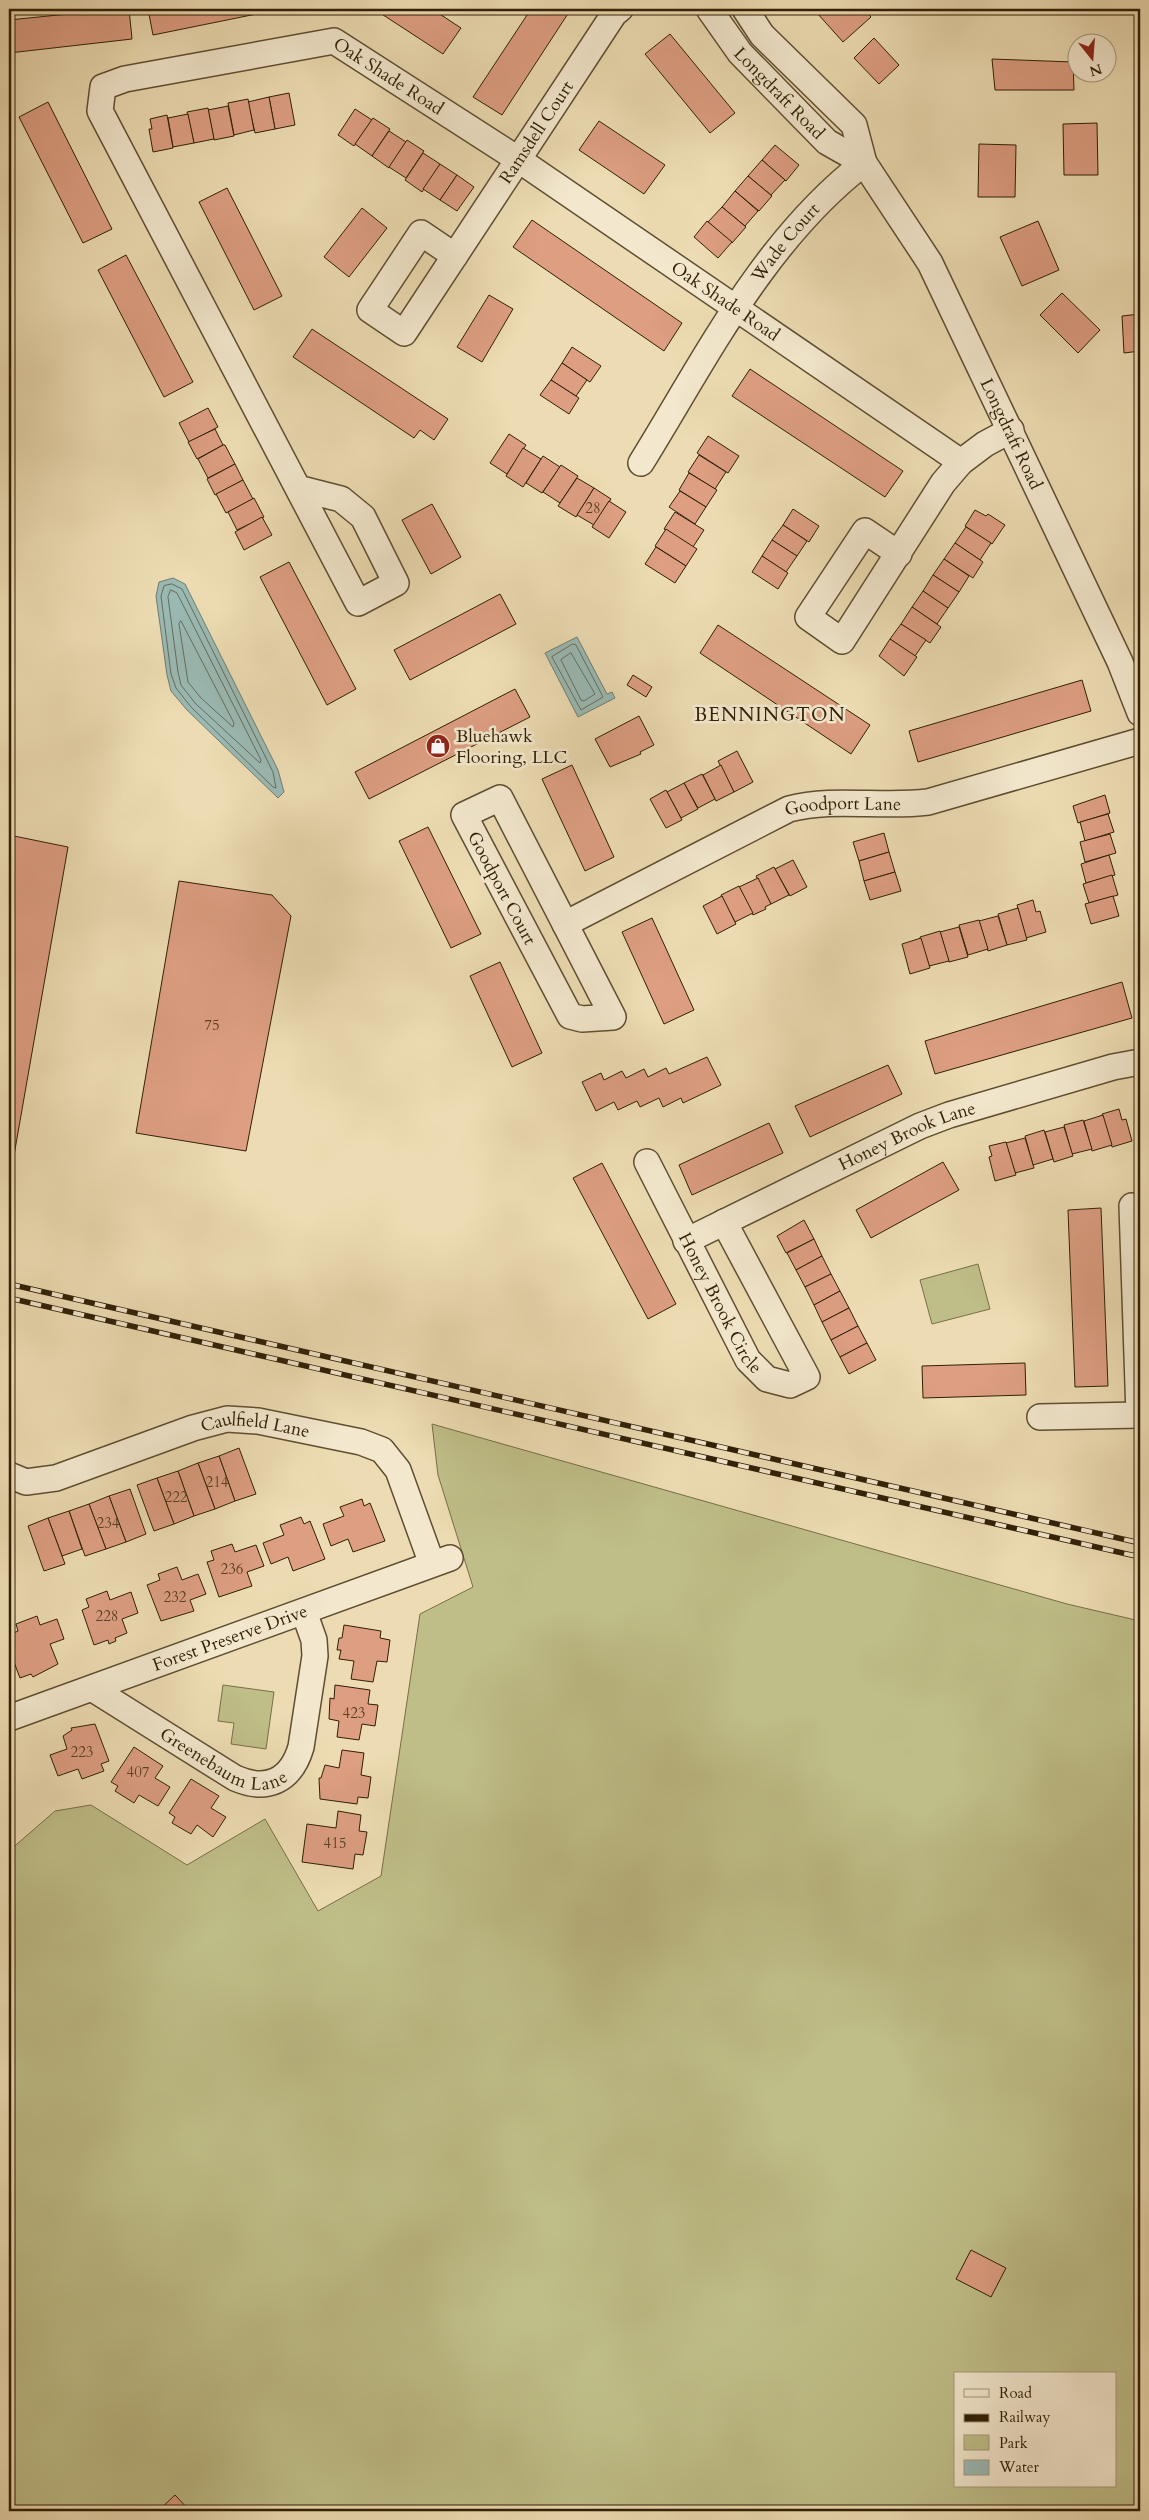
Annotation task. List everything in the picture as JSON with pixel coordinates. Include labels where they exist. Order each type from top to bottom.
[{"type":"street","name":"Ramsdell Court","points":[[455,256],[614,14],[620,9]]},
{"type":"street","name":"Longdraft Road","points":[[709,9],[740,53],[827,142],[864,163]]},
{"type":"street","name":"Longdraft Road","points":[[745,9],[762,35],[854,125],[864,163],[930,263],[1120,662],[1140,713]]},
{"type":"street","name":"Oak Shade Road","points":[[298,488],[341,499],[363,517],[396,583],[358,603],[100,111],[103,87],[125,79],[334,41],[519,160],[961,462]]},
{"type":"street","name":"Wade Court","points":[[641,463],[735,308],[789,236],[844,179],[864,163]]},
{"type":"street","points":[[899,554],[943,483],[961,462],[985,444],[1011,430]]},
{"type":"street","name":"Goodport Lane","points":[[565,924],[789,809],[811,803],[907,804],[928,802],[1140,742]]},
{"type":"street","name":"Goodport Court","points":[[500,798],[565,924],[614,1017],[582,1019],[570,1016],[464,815],[500,798]]},
{"type":"street","name":"Honey Brook Lane","points":[[686,1241],[920,1126],[1113,1067],[1140,1062]]},
{"type":"street","name":"Honey Brook Circle","points":[[646,1162],[748,1360],[767,1379],[790,1385],[807,1377],[724,1222]]},
{"type":"street","points":[[1040,1417],[1139,1415],[1132,1206]]},
{"type":"street","name":"Caulfield Lane","points":[[9,1475],[26,1482],[56,1478],[193,1428],[226,1419],[248,1419],[352,1440],[382,1450],[391,1459],[441,1561]]},
{"type":"street","name":"Forest Preserve Drive","points":[[9,1718],[441,1561]]},
{"type":"street","name":"Greenebaum Lane","points":[[93,1689],[235,1778],[252,1784],[275,1781],[293,1768],[300,1747],[315,1656],[314,1640],[304,1612]]},
{"type":"green space","points":[[978,1264],[990,1309],[932,1324],[920,1280]]},
{"type":"green space","points":[[432,1424],[1067,1604],[1140,1621],[1140,2511],[9,2511],[9,1983],[11,1981],[9,1851],[55,1811],[91,1805],[187,1865],[265,1819],[318,1911],[381,1876],[420,1614],[473,1587],[438,1475]]},
{"type":"green space","points":[[223,1685],[274,1692],[266,1749],[231,1744],[234,1723],[218,1721]]},
{"type":"water","points":[[173,578],[185,584],[278,770],[284,792],[278,798],[187,710],[171,691],[156,596],[159,582]]},
{"type":"water","points":[[577,637],[607,694],[612,692],[615,698],[578,717],[545,653]]},
{"type":"building","points":[[129,9],[132,39],[9,53],[9,20]]},
{"type":"building","points":[[148,9],[281,9],[153,35]]},
{"type":"building","points":[[374,9],[432,9],[461,28],[443,54]]},
{"type":"building","points":[[531,9],[571,9],[502,115],[473,97]]},
{"type":"building","points":[[822,9],[864,9],[871,17],[843,42],[817,13]]},
{"type":"building","points":[[670,34],[735,113],[710,133],[645,54]]},
{"type":"building","points":[[874,38],[899,65],[879,84],[854,58]]},
{"type":"building","points":[[992,59],[1066,62],[1066,82],[1074,82],[1074,90],[995,90]]},
{"type":"building","points":[[289,93],[295,125],[275,129],[269,97]]},
{"type":"building","points":[[269,97],[275,129],[255,133],[248,102]]},
{"type":"building","points":[[248,99],[254,130],[234,135],[228,103]]},
{"type":"building","points":[[48,102],[112,229],[83,243],[19,117]]},
{"type":"building","points":[[228,106],[234,136],[214,140],[208,110]]},
{"type":"building","points":[[208,108],[214,139],[194,143],[187,112]]},
{"type":"building","points":[[355,109],[372,120],[354,146],[338,135]]},
{"type":"building","points":[[188,114],[194,143],[173,147],[168,118]]},
{"type":"building","points":[[167,115],[173,148],[153,152],[149,129],[152,129],[150,119]]},
{"type":"building","points":[[373,118],[390,129],[372,156],[355,144]]},
{"type":"building","points":[[599,121],[665,165],[644,194],[579,150]]},
{"type":"building","points":[[1097,123],[1098,175],[1064,175],[1063,124]]},
{"type":"building","points":[[389,131],[406,142],[389,168],[372,156]]},
{"type":"building","points":[[407,140],[424,151],[406,178],[389,167]]},
{"type":"building","points":[[979,144],[1016,145],[1015,197],[978,197]]},
{"type":"building","points":[[775,145],[799,165],[786,181],[762,160]]},
{"type":"building","points":[[423,153],[440,164],[422,192],[405,180]]},
{"type":"building","points":[[762,160],[785,180],[771,195],[748,176]]},
{"type":"building","points":[[440,164],[457,175],[440,200],[423,189]]},
{"type":"building","points":[[457,175],[474,187],[457,211],[440,200]]},
{"type":"building","points":[[748,176],[772,196],[759,211],[735,191]]},
{"type":"building","points":[[227,188],[282,296],[254,310],[199,202]]},
{"type":"building","points":[[735,191],[758,211],[745,226],[722,207]]},
{"type":"building","points":[[722,207],[746,227],[732,243],[708,222]]},
{"type":"building","points":[[362,208],[387,228],[349,277],[324,257]]},
{"type":"building","points":[[532,220],[682,323],[664,351],[513,247]]},
{"type":"building","points":[[707,221],[732,242],[718,258],[694,237]]},
{"type":"building","points":[[1038,221],[1059,270],[1022,286],[1000,237]]},
{"type":"building","points":[[126,255],[193,382],[164,397],[98,270]]},
{"type":"building","points":[[1062,293],[1100,330],[1078,353],[1040,315]]},
{"type":"building","points":[[489,295],[513,309],[482,362],[457,347]]},
{"type":"building","points":[[1140,314],[1140,351],[1124,353],[1122,316]]},
{"type":"building","points":[[312,329],[448,419],[434,440],[420,430],[414,438],[293,357]]},
{"type":"building","points":[[572,347],[601,366],[590,382],[562,363]]},
{"type":"building","points":[[562,363],[587,380],[576,396],[551,380]]},
{"type":"building","points":[[750,369],[903,471],[885,497],[732,396]]},
{"type":"building","points":[[551,380],[579,398],[569,414],[540,395]]},
{"type":"building","points":[[208,408],[218,427],[189,442],[179,423]]},
{"type":"building","points":[[215,429],[223,445],[197,459],[188,442]]},
{"type":"building","points":[[509,434],[526,445],[507,474],[490,463]]},
{"type":"building","points":[[708,436],[739,456],[728,473],[697,453]]},
{"type":"building","points":[[225,445],[235,464],[208,478],[198,459]]},
{"type":"building","points":[[523,448],[541,459],[523,487],[506,476]]},
{"type":"building","points":[[699,455],[726,472],[715,489],[688,472]]},
{"type":"building","points":[[543,456],[560,467],[542,493],[526,483]]},
{"type":"building","points":[[235,464],[243,480],[215,495],[207,479]]},
{"type":"building","points":[[561,465],[578,476],[560,503],[543,492]]},
{"type":"building","points":[[689,473],[717,490],[706,507],[679,490]]},
{"type":"building","points":[[577,478],[594,488],[576,517],[558,506]]},
{"type":"building","points":[[243,480],[253,499],[226,513],[216,494]]},
{"type":"building","points":[[594,488],[611,499],[594,525],[577,515]]},
{"type":"building","points":[[680,491],[706,507],[695,524],[669,507]]},
{"type":"building","points":[[254,498],[264,517],[237,530],[228,512]]},
{"type":"building","points":[[609,501],[626,512],[609,538],[592,527]]},
{"type":"building","points":[[432,504],[461,557],[431,574],[402,520]]},
{"type":"building","points":[[793,509],[819,526],[809,542],[783,525]]},
{"type":"building","points":[[975,510],[986,516],[988,514],[1005,525],[992,544],[965,526]]},
{"type":"building","points":[[675,512],[704,530],[693,547],[664,529]]},
{"type":"building","points":[[262,517],[272,535],[244,550],[235,532]]},
{"type":"building","points":[[783,525],[807,541],[797,556],[772,540]]},
{"type":"building","points":[[966,527],[991,543],[980,560],[955,543]]},
{"type":"building","points":[[666,529],[697,549],[686,566],[655,546]]},
{"type":"building","points":[[772,540],[797,556],[786,572],[762,556]]},
{"type":"building","points":[[955,543],[983,562],[973,578],[944,559]]},
{"type":"building","points":[[656,547],[686,566],[675,583],[645,564]]},
{"type":"building","points":[[762,556],[788,573],[778,589],[752,572]]},
{"type":"building","points":[[944,559],[969,576],[959,592],[933,575]]},
{"type":"building","points":[[289,562],[356,689],[327,705],[260,577]]},
{"type":"building","points":[[933,575],[959,592],[948,608],[923,591]]},
{"type":"building","points":[[923,591],[948,608],[937,624],[912,607]]},
{"type":"building","points":[[500,594],[516,624],[410,680],[394,650]]},
{"type":"building","points":[[912,607],[941,627],[930,643],[901,624]]},
{"type":"building","points":[[901,624],[926,640],[915,656],[890,639]]},
{"type":"building","points":[[718,625],[870,725],[851,754],[700,653]]},
{"type":"building","points":[[890,639],[917,657],[904,676],[879,656]]},
{"type":"building","points":[[633,675],[652,687],[646,697],[627,685]]},
{"type":"building","points":[[1082,680],[1091,711],[918,762],[909,731]]},
{"type":"building","points":[[515,689],[530,717],[369,799],[355,772]]},
{"type":"building","points":[[639,716],[654,745],[640,752],[641,754],[610,767],[595,739]]},
{"type":"building","points":[[737,751],[753,782],[734,792],[718,761]]},
{"type":"building","points":[[572,765],[614,857],[585,871],[542,779]]},
{"type":"building","points":[[721,765],[734,792],[716,801],[703,775]]},
{"type":"building","points":[[702,774],[715,799],[698,808],[684,783]]},
{"type":"building","points":[[684,783],[698,809],[681,818],[667,792]]},
{"type":"building","points":[[666,790],[682,820],[666,828],[650,799]]},
{"type":"building","points":[[1105,795],[1110,813],[1078,823],[1073,806]]},
{"type":"building","points":[[1108,814],[1114,832],[1085,841],[1080,822]]},
{"type":"building","points":[[428,827],[481,934],[451,948],[399,841]]},
{"type":"building","points":[[884,833],[889,852],[859,861],[853,842]]},
{"type":"building","points":[[1110,834],[1116,853],[1085,862],[1080,842]]},
{"type":"building","points":[[9,835],[68,847],[13,1161],[9,1160]]},
{"type":"building","points":[[889,852],[895,872],[864,881],[859,861]]},
{"type":"building","points":[[1109,855],[1115,875],[1086,883],[1081,864]]},
{"type":"building","points":[[793,860],[807,887],[790,896],[775,869]]},
{"type":"building","points":[[774,867],[789,895],[771,904],[756,876]]},
{"type":"building","points":[[895,872],[901,891],[870,900],[864,881]]},
{"type":"building","points":[[1112,875],[1118,895],[1089,903],[1083,884]]},
{"type":"building","points":[[758,878],[771,904],[765,907],[766,909],[753,915],[739,887]]},
{"type":"building","points":[[179,881],[272,895],[291,916],[246,1151],[136,1133]]},
{"type":"building","points":[[739,886],[753,913],[735,922],[721,895]]},
{"type":"building","points":[[722,896],[736,924],[717,934],[703,906]]},
{"type":"building","points":[[1113,896],[1119,916],[1091,924],[1085,904]]},
{"type":"building","points":[[1033,900],[1036,912],[1040,911],[1046,932],[1026,938],[1017,905]]},
{"type":"building","points":[[1018,908],[1027,940],[1007,945],[998,914]]},
{"type":"building","points":[[998,916],[1007,945],[988,951],[979,921]]},
{"type":"building","points":[[652,918],[694,1010],[664,1024],[622,932]]},
{"type":"building","points":[[979,920],[988,949],[968,955],[959,925]]},
{"type":"building","points":[[959,927],[968,957],[949,962],[940,932]]},
{"type":"building","points":[[940,931],[949,961],[929,966],[920,937]]},
{"type":"building","points":[[921,938],[930,968],[910,974],[902,944]]},
{"type":"building","points":[[500,962],[542,1053],[512,1067],[470,976]]},
{"type":"building","points":[[1122,982],[1132,1018],[935,1074],[925,1041]]},
{"type":"building","points":[[707,1057],[721,1085],[683,1103],[681,1098],[663,1107],[659,1098],[640,1107],[637,1101],[618,1110],[614,1102],[596,1111],[582,1082],[601,1073],[604,1080],[622,1071],[626,1078],[644,1069],[648,1077],[666,1068],[669,1074]]},
{"type":"building","points":[[888,1065],[902,1094],[810,1137],[795,1106]]},
{"type":"building","points":[[1119,1109],[1122,1120],[1126,1119],[1132,1141],[1112,1147],[1102,1114]]},
{"type":"building","points":[[1103,1115],[1112,1145],[1092,1151],[1084,1121]]},
{"type":"building","points":[[1083,1120],[1092,1149],[1072,1154],[1064,1125]]},
{"type":"building","points":[[769,1123],[783,1153],[692,1195],[679,1165]]},
{"type":"building","points":[[1064,1127],[1073,1156],[1054,1162],[1045,1132]]},
{"type":"building","points":[[1044,1130],[1053,1159],[1033,1165],[1025,1136]]},
{"type":"building","points":[[1025,1138],[1034,1168],[1015,1173],[1006,1143]]},
{"type":"building","points":[[1006,1142],[1016,1175],[995,1181],[989,1157],[992,1156],[989,1146]]},
{"type":"building","points":[[943,1162],[959,1190],[871,1238],[856,1210]]},
{"type":"building","points":[[602,1163],[676,1304],[648,1319],[573,1178]]},
{"type":"building","points":[[1101,1208],[1108,1386],[1075,1387],[1068,1210]]},
{"type":"building","points":[[804,1220],[814,1239],[786,1253],[777,1236]]},
{"type":"building","points":[[814,1239],[822,1256],[796,1270],[787,1253]]},
{"type":"building","points":[[822,1256],[831,1274],[805,1287],[796,1270]]},
{"type":"building","points":[[831,1274],[840,1291],[814,1305],[805,1287]]},
{"type":"building","points":[[840,1291],[849,1308],[822,1322],[814,1305]]},
{"type":"building","points":[[849,1308],[858,1326],[831,1340],[822,1322]]},
{"type":"building","points":[[858,1326],[867,1343],[840,1357],[831,1340]]},
{"type":"building","points":[[867,1343],[876,1360],[849,1374],[840,1357]]},
{"type":"building","points":[[1025,1363],[1026,1395],[923,1398],[922,1366]]},
{"type":"building","points":[[239,1448],[256,1494],[235,1501],[219,1456]]},
{"type":"building","points":[[219,1456],[235,1501],[215,1509],[198,1463]]},
{"type":"building","points":[[198,1463],[215,1509],[194,1516],[178,1471]]},
{"type":"building","points":[[178,1471],[194,1516],[174,1524],[157,1478]]},
{"type":"building","points":[[157,1478],[174,1524],[154,1531],[137,1485]]},
{"type":"building","points":[[130,1489],[146,1534],[126,1542],[109,1496]]},
{"type":"building","points":[[109,1496],[126,1542],[106,1549],[89,1504]]},
{"type":"building","points":[[362,1499],[364,1506],[370,1503],[385,1541],[353,1552],[348,1539],[331,1546],[323,1524],[344,1516],[340,1507]]},
{"type":"building","points":[[89,1504],[106,1549],[85,1556],[69,1511]]},
{"type":"building","points":[[69,1511],[82,1549],[62,1556],[48,1518]]},
{"type":"building","points":[[301,1517],[304,1524],[310,1521],[325,1559],[293,1571],[288,1557],[271,1564],[263,1543],[284,1535],[280,1525]]},
{"type":"building","points":[[48,1518],[65,1564],[44,1571],[28,1526]]},
{"type":"building","points":[[232,1544],[235,1552],[256,1545],[264,1566],[247,1572],[252,1586],[219,1597],[207,1562],[214,1560],[211,1551]]},
{"type":"building","points":[[177,1567],[182,1580],[198,1574],[206,1594],[190,1600],[194,1611],[161,1621],[147,1585],[160,1580],[158,1574]]},
{"type":"building","points":[[107,1591],[110,1600],[131,1592],[138,1613],[122,1619],[127,1633],[115,1638],[116,1641],[109,1644],[108,1640],[94,1645],[82,1610],[89,1607],[86,1599]]},
{"type":"building","points":[[37,1616],[40,1625],[57,1619],[64,1639],[50,1644],[58,1664],[33,1677],[31,1674],[20,1678],[9,1649],[9,1635],[18,1631],[16,1624]]},
{"type":"building","points":[[344,1625],[381,1631],[380,1638],[390,1640],[387,1662],[377,1661],[373,1682],[351,1679],[354,1661],[339,1659],[341,1650],[337,1650],[339,1638],[342,1638]]},
{"type":"building","points":[[335,1685],[370,1690],[368,1704],[378,1705],[375,1726],[362,1724],[359,1740],[337,1737],[339,1721],[329,1719],[330,1698],[334,1699]]},
{"type":"building","points":[[95,1724],[109,1761],[101,1764],[104,1771],[82,1779],[78,1769],[58,1776],[50,1755],[67,1749],[63,1736],[72,1730],[71,1728]]},
{"type":"building","points":[[134,1747],[163,1766],[155,1778],[170,1787],[158,1806],[139,1795],[134,1803],[115,1791],[118,1786],[111,1782]]},
{"type":"building","points":[[342,1750],[364,1753],[361,1775],[371,1777],[368,1798],[358,1797],[357,1804],[320,1799],[319,1778],[321,1778],[325,1765],[339,1768]]},
{"type":"building","points":[[191,1779],[219,1796],[211,1808],[226,1817],[213,1837],[197,1825],[191,1834],[172,1823],[175,1817],[169,1813]]},
{"type":"building","points":[[338,1811],[361,1815],[359,1831],[367,1832],[363,1855],[355,1854],[353,1869],[302,1862],[307,1824],[336,1828]]},
{"type":"building","points":[[971,2250],[1006,2268],[991,2297],[956,2279]]},
{"type":"building","points":[[175,2495],[190,2511],[158,2511]]},
{"type":"railway","points":[[9,1284],[1140,1543]]},
{"type":"railway","points":[[9,1298],[1140,1557]]},
{"type":"place","name":"Bluehawk Flooring, LLC","points":[[438,746]]},
{"type":"district","name":"BENNINGTON","points":[[770,714]]}]
